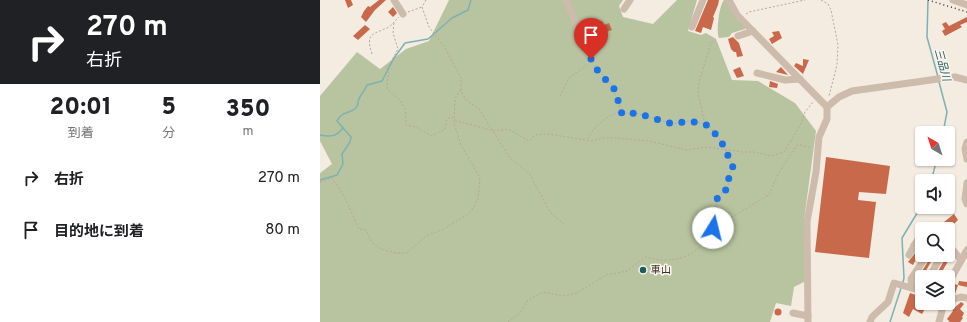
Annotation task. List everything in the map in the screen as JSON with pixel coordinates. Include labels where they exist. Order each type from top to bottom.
[{"type":"street","points":[[394,0],[403,14]]},
{"type":"street","points":[[566,0],[591,59]]},
{"type":"street","points":[[624,9],[630,0]]},
{"type":"street","points":[[692,26],[703,0]]},
{"type":"street","points":[[729,0],[741,18],[753,31],[818,98],[829,105]]},
{"type":"street","points":[[953,0],[967,5]]},
{"type":"street","points":[[738,36],[753,31]]},
{"type":"street","points":[[757,74],[785,80],[800,79]]},
{"type":"street","points":[[793,313],[808,319],[807,222],[816,172],[818,137],[827,119],[829,105],[839,97],[852,91],[931,79],[954,77],[967,80]]},
{"type":"street","points":[[967,142],[965,149],[967,159]]},
{"type":"street","points":[[967,183],[965,199],[967,204]]},
{"type":"street","points":[[909,255],[914,245]]},
{"type":"street","points":[[955,274],[962,263],[967,250]]},
{"type":"street","points":[[955,254],[962,263]]},
{"type":"street","points":[[912,288],[911,279],[922,262]]},
{"type":"street","points":[[933,270],[936,264],[934,262]]},
{"type":"street","points":[[870,322],[872,317],[888,302],[894,283],[915,289]]},
{"type":"street","points":[[955,299],[961,297],[967,298]]},
{"type":"street","points":[[939,322],[942,310]]},
{"type":"path","points":[[372,54],[369,42],[372,35],[394,23],[403,14],[422,7],[426,0]]},
{"type":"path","points":[[741,18],[749,12],[805,0]]},
{"type":"path","points":[[821,0],[828,4],[831,10],[838,45],[838,65],[829,92],[829,105]]},
{"type":"path","points":[[320,182],[332,178],[344,196],[359,229],[367,231],[372,243],[387,252],[407,253],[426,236],[444,229],[471,212],[478,199],[480,178],[461,145],[456,131],[454,118],[455,98],[460,90],[461,78],[445,48],[429,27],[422,7]]},
{"type":"path","points":[[394,23],[393,33],[398,49],[387,69],[390,74],[386,82],[390,94],[399,100],[405,108],[406,125],[420,128],[428,135],[432,136],[445,129],[447,119],[454,118],[457,121],[494,131],[508,129],[529,141],[535,135],[548,134],[588,140],[616,138],[649,141],[687,150],[707,147],[727,151],[754,152],[771,156],[784,152],[802,122],[805,112],[818,98]]},
{"type":"path","points":[[508,322],[520,313],[527,301],[543,292],[563,296],[568,295],[587,288],[606,275],[627,271],[645,257],[667,260],[694,253],[701,248],[713,228],[718,202],[717,197],[728,188],[729,175],[733,166],[727,151],[718,137],[705,124],[698,93],[699,82],[711,43],[715,40]]},
{"type":"path","points":[[560,96],[569,78],[592,62],[615,90],[620,112]]},
{"type":"path","points":[[460,90],[466,100],[479,108],[510,158],[529,173],[550,212],[564,224]]},
{"type":"path","points":[[588,140],[590,133],[608,118],[620,112],[645,115],[673,124],[689,121],[705,124]]},
{"type":"path","points":[[713,228],[769,195],[778,174],[797,146],[801,145],[817,151]]},
{"type":"green space","points":[[449,0],[623,0],[619,6],[623,17],[653,24],[677,0],[697,0],[688,31],[701,35],[706,33],[716,39],[732,80],[758,81],[795,103],[816,131],[804,220],[804,282],[794,287],[791,306],[776,303],[770,322],[320,322],[320,173],[332,164],[320,141],[320,96],[357,52],[380,69],[406,49],[429,41]]},
{"type":"green space","points":[[724,0],[726,0],[745,26],[745,29],[732,33],[729,37],[719,38],[718,19]]},
{"type":"building","points":[[345,0],[351,0],[353,5],[348,8]]},
{"type":"building","points":[[379,0],[386,0],[375,10],[366,22],[361,17],[364,11],[368,6],[370,7]]},
{"type":"building","points":[[708,0],[719,0],[713,17],[711,30],[703,27],[701,33],[695,31]]},
{"type":"building","points":[[393,7],[397,13],[393,17],[388,12]]},
{"type":"building","points":[[967,17],[967,22],[960,25],[962,27],[945,36],[942,31],[945,29],[942,24],[946,22],[949,26]]},
{"type":"building","points":[[598,20],[599,22],[602,21],[604,25],[609,23],[612,30],[599,34],[598,32],[587,36],[583,28]]},
{"type":"building","points":[[365,25],[370,29],[358,40],[353,36]]},
{"type":"building","points":[[779,31],[782,38],[772,44],[769,39],[774,36],[772,32]]},
{"type":"building","points":[[733,37],[739,43],[743,56],[737,57],[736,52],[731,49],[728,39]]},
{"type":"building","points":[[803,59],[809,60],[803,74],[794,66],[796,63],[803,66]]},
{"type":"building","points":[[740,67],[744,76],[737,78],[733,70]]},
{"type":"building","points":[[781,67],[788,75],[776,72]]},
{"type":"building","points":[[770,81],[778,84],[777,88],[769,87]]},
{"type":"building","points":[[826,157],[890,166],[886,194],[859,192],[858,200],[876,202],[869,258],[815,252]]},
{"type":"building","points":[[954,214],[958,220],[955,223],[944,222]]},
{"type":"building","points":[[915,253],[915,261],[913,265],[908,262]]},
{"type":"building","points":[[928,262],[931,262],[926,270],[923,270]]},
{"type":"building","points":[[943,262],[948,262],[943,270],[939,270]]},
{"type":"building","points":[[959,281],[967,282],[967,287],[958,285]]},
{"type":"building","points":[[955,284],[958,285],[955,294]]},
{"type":"building","points":[[910,293],[915,295],[915,310],[924,310],[922,314],[913,309],[909,317],[903,313]]},
{"type":"building","points":[[961,302],[964,304],[960,309],[964,313],[963,318],[960,322],[950,322],[947,319],[953,311],[952,310],[955,310],[955,307]]},
{"type":"building","points":[[778,309],[781,312],[778,315],[775,312]]},
{"type":"waterway","points":[[320,135],[333,136],[343,128],[337,121],[339,118],[343,114],[356,108],[358,101],[367,85],[382,81],[394,58],[405,43],[428,39],[452,18],[468,10],[471,0]]},
{"type":"waterway","name":"三品川","points":[[928,0],[927,37],[938,77]]},
{"type":"waterway","name":"三品川","points":[[939,82],[947,112],[944,126]]},
{"type":"waterway","points":[[320,180],[337,175],[343,164],[342,154],[350,142],[351,137],[343,128]]},
{"type":"waterway","name":"三品川","points":[[933,174],[935,166]]},
{"type":"waterway","name":"三品川","points":[[903,282],[902,238],[917,214]]},
{"type":"waterway","name":"三品川","points":[[890,322],[901,288]]},
{"type":"railway","points":[[928,0],[967,12]]},
{"type":"place","name":"車山","points":[[643,270]]},
{"type":"route","points":[[591,59],[598,71],[615,90],[620,112],[622,114],[636,113],[673,124],[684,121],[696,121],[711,128],[722,143],[730,156],[733,166],[729,175],[728,188],[723,194],[717,197],[717,211],[713,228]]}]
